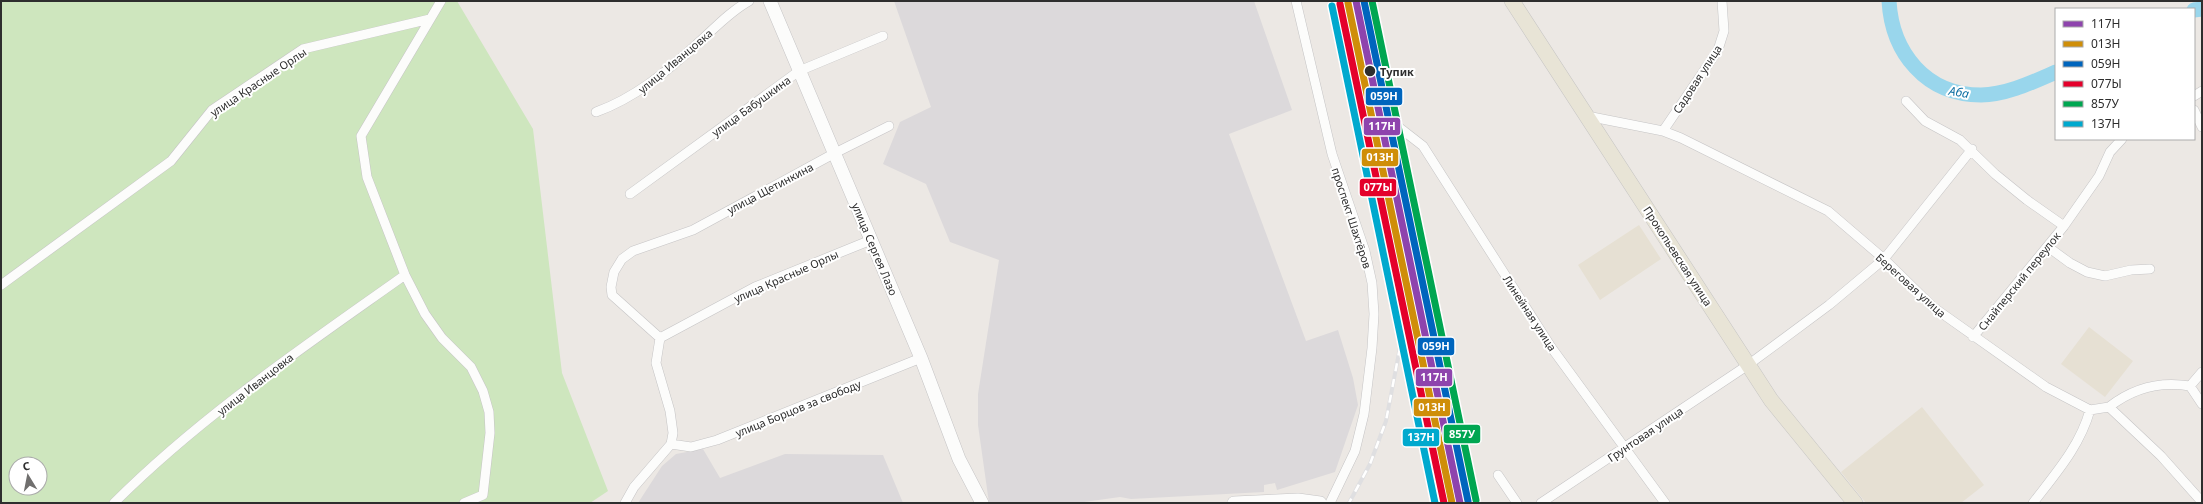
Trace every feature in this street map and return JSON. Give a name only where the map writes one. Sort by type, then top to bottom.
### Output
[{"type":"main road","name":"улица Сергея Лазо","points":[[770,1],[921,358],[959,459],[980,500]]},
{"type":"main road","name":"Прокопьевская улица","points":[[1512,1],[1771,400],[1850,501]]},
{"type":"main road","points":[[1234,503],[1298,500],[1320,503]]},
{"type":"street","points":[[441,1],[361,136],[367,177],[405,275],[425,314],[442,338],[471,367],[483,391],[489,412],[490,433],[483,495],[464,503]]},
{"type":"street","name":"улица Иванцовка","points":[[596,112],[620,103],[644,89],[696,46],[730,14],[749,1]]},
{"type":"street","name":"проспект Шахтёров","points":[[1296,1],[1332,154],[1365,252],[1372,282],[1374,314],[1372,348],[1364,414],[1355,451],[1330,503]]},
{"type":"street","name":"Садовая улица","points":[[1662,131],[1718,50],[1724,32],[1722,1]]},
{"type":"street","name":"улица Красные Орлы","points":[[1,285],[171,161],[212,110],[303,49],[430,19]]},
{"type":"street","name":"улица Бабушкина","points":[[630,194],[799,71],[883,36]]},
{"type":"street","name":"Снайперский переулок","points":[[1906,101],[1925,121],[1960,140],[1972,149],[1995,174],[2027,200],[2064,226],[1973,337]]},
{"type":"street","points":[[2195,112],[2202,128]]},
{"type":"street","name":"Береговая улица","points":[[1587,116],[1662,131],[1681,138],[1828,211],[1884,259],[1933,307],[2046,388],[2090,410]]},
{"type":"street","name":"Линейная улица","points":[[1396,125],[1423,146],[1551,347],[1665,503]]},
{"type":"street","name":"улица Щетинкина","points":[[660,338],[618,302],[612,295],[611,286],[614,272],[622,259],[633,251],[693,230],[834,153],[889,126]]},
{"type":"street","points":[[2064,226],[2099,176],[2110,152],[2121,140]]},
{"type":"street","points":[[1884,259],[1972,149]]},
{"type":"street","name":"улица Красные Орлы","points":[[660,338],[755,287],[871,240]]},
{"type":"street","points":[[2048,247],[2070,264],[2087,272],[2105,276],[2131,270],[2150,270]]},
{"type":"street","name":"Грунтовая улица","points":[[1541,503],[1748,365],[1830,305],[1884,259]]},
{"type":"street","name":"улица Иванцовка","points":[[114,503],[154,463],[298,350],[405,275]]},
{"type":"street","points":[[625,503],[638,482],[672,444],[673,433],[670,412],[656,363],[660,338]]},
{"type":"street","name":"улица Борцов за свободу","points":[[672,444],[691,447],[717,440],[921,358]]},
{"type":"street","points":[[2190,386],[2202,372]]},
{"type":"street","points":[[2032,503],[2068,457],[2081,437],[2090,410],[2109,406],[2125,396],[2152,386],[2175,384],[2190,386],[2202,404]]},
{"type":"street","points":[[2109,406],[2161,456],[2201,501]]},
{"type":"street","points":[[1498,475],[1517,503]]},
{"type":"shaded area","points":[[894,1],[1254,1],[1292,110],[1229,134],[1306,341],[1338,330],[1353,378],[1358,405],[1335,472],[1277,490],[1275,483],[1264,485],[1264,492],[1131,499],[1120,497],[1077,503],[989,503],[978,425],[978,394],[999,260],[950,242],[926,184],[883,164],[900,122],[931,107]]},
{"type":"shaded area","points":[[1639,225],[1661,259],[1600,300],[1578,265]]},
{"type":"shaded area","points":[[2089,327],[2133,361],[2105,397],[2061,364]]},
{"type":"shaded area","points":[[1922,407],[1984,485],[1961,503],[1866,503],[1841,472]]},
{"type":"shaded area","points":[[703,449],[720,478],[785,454],[883,455],[903,503],[638,503],[662,466],[676,454]]},
{"type":"green space","points":[[1,1],[457,1],[533,129],[562,373],[608,491],[590,503],[1,503]]},
{"type":"waterway","name":"Аба","points":[[1889,1],[1897,38],[1905,54],[1916,68],[1929,79],[1944,88],[1961,93],[1981,95],[2000,93],[2055,72]]},
{"type":"waterway","name":"Аба","points":[[2195,10],[2202,9]]},
{"type":"railway","points":[[1343,1],[1392,247],[1398,295],[1401,342],[1386,421],[1370,464],[1349,503]]},
{"type":"transit line","name":"117Н","points":[[1356,1],[1460,503]]},
{"type":"transit line","name":"059Н","points":[[1364,1],[1468,501]]},
{"type":"transit line","name":"857У","points":[[1372,1],[1476,500]]},
{"type":"transit line","name":"013Н","points":[[1348,3],[1452,503]]},
{"type":"transit line","name":"077Ы","points":[[1340,4],[1444,503]]},
{"type":"transit line","name":"137Н","points":[[1332,6],[1435,503]]},
{"type":"place","name":"Тупик","points":[[1370,71]]}]
